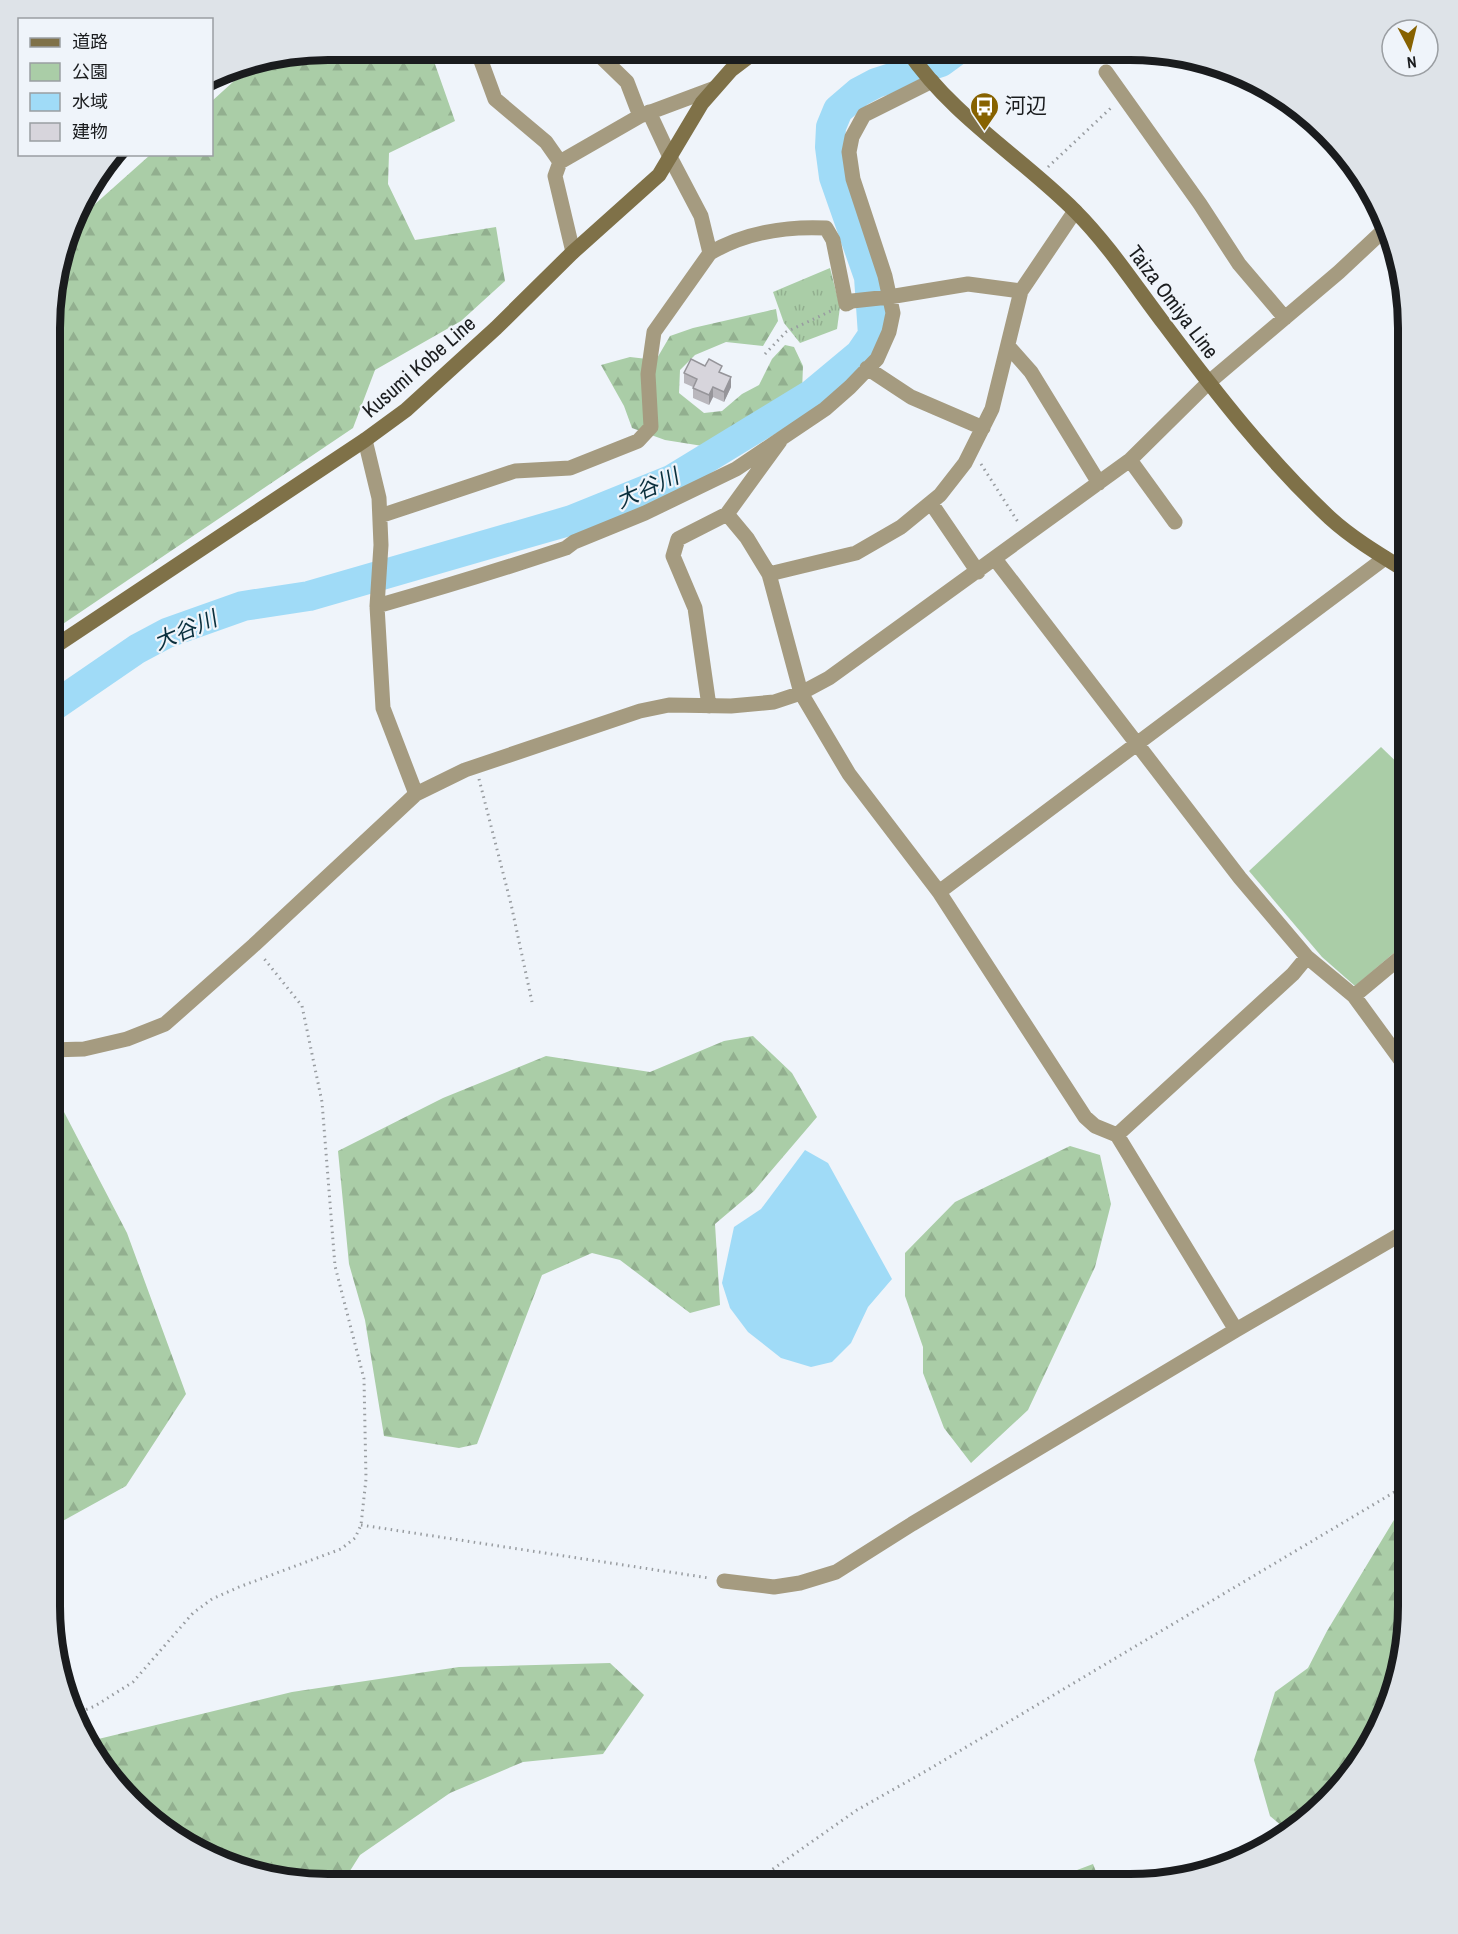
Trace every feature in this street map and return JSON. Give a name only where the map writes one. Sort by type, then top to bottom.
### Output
[{"type":"main road","name":"Kusumi Kobe Line","points":[[60,643],[365,440],[406,410],[658,175],[702,103],[743,60]]},
{"type":"main road","name":"Taiza Omiya Line","points":[[915,60],[930,79],[978,127],[1075,211],[1112,254],[1208,383],[1263,450],[1331,519],[1398,566]]},
{"type":"street","points":[[481,60],[495,99],[546,142],[560,162]]},
{"type":"street","points":[[604,60],[627,82],[670,157],[702,216],[710,253]]},
{"type":"street","points":[[1106,72],[1200,204],[1239,264],[1285,318]]},
{"type":"street","points":[[377,606],[493,573],[566,548],[574,542],[645,513],[736,469],[825,410],[850,387],[877,359],[889,332],[893,313],[884,298],[885,276],[853,180],[849,152],[852,136],[864,115],[930,79]]},
{"type":"street","points":[[573,252],[555,176],[560,162],[645,114],[715,88]]},
{"type":"street","points":[[769,574],[856,553],[901,527],[940,495],[972,450],[992,409],[1021,291],[1075,211]]},
{"type":"street","points":[[380,516],[515,471],[570,468],[638,441],[651,427],[648,374],[654,332],[710,253],[722,246],[758,233],[804,227],[826,228],[833,240],[849,303],[968,284],[1021,291]]},
{"type":"street","points":[[60,1050],[84,1049],[117,1041],[165,1024],[254,945],[416,794],[476,766],[640,711],[669,705],[709,706],[774,702],[801,693],[829,678],[1130,460],[1208,383],[1381,234]]},
{"type":"street","points":[[1008,346],[1031,372],[1099,483]]},
{"type":"street","points":[[867,368],[911,398],[983,428]]},
{"type":"street","points":[[365,440],[379,498],[381,545],[377,606],[383,708],[416,794]]},
{"type":"street","points":[[709,706],[703,651],[695,608],[674,556],[678,539],[727,514],[780,441]]},
{"type":"street","points":[[1130,460],[1175,522]]},
{"type":"street","points":[[931,503],[978,572]]},
{"type":"street","points":[[727,514],[747,538],[769,574],[801,693],[849,774],[939,892],[1084,1117],[1095,1126],[1117,1135],[1236,1330]]},
{"type":"street","points":[[939,892],[1385,558]]},
{"type":"street","points":[[996,559],[1240,878],[1307,957],[1354,996],[1398,1056]]},
{"type":"street","points":[[1117,1135],[1293,974],[1307,957]]},
{"type":"street","points":[[1354,996],[1398,959]]},
{"type":"street","points":[[724,1581],[774,1587],[800,1583],[836,1572],[1236,1330],[1398,1236]]},
{"type":"path","points":[[1036,178],[1123,96]]},
{"type":"path","points":[[765,354],[786,332],[849,303]]},
{"type":"path","points":[[972,450],[1027,536]]},
{"type":"path","points":[[476,766],[491,821],[532,1002]]},
{"type":"path","points":[[81,1712],[95,1706],[133,1682],[193,1613],[212,1599],[341,1549],[355,1538],[361,1525],[366,1479],[364,1379],[335,1266],[322,1102],[302,1006],[254,945]]},
{"type":"path","points":[[766,1874],[857,1810],[1398,1490]]},
{"type":"path","points":[[361,1525],[724,1581]]},
{"type":"green space","points":[[434,60],[455,121],[389,153],[388,184],[415,240],[496,227],[505,281],[461,321],[375,370],[353,428],[60,626],[60,328],[62,293],[74,242],[87,211],[149,156],[213,156],[213,100],[234,81],[293,62]]},
{"type":"green space","points":[[830,268],[840,307],[837,329],[800,343],[784,323],[773,292]]},
{"type":"green space","points":[[776,309],[778,321],[763,346],[726,342],[695,355],[680,370],[679,393],[704,413],[722,411],[742,394],[759,385],[772,359],[785,345],[794,347],[803,366],[802,391],[709,447],[665,440],[632,428],[624,406],[601,365],[630,357],[656,360],[670,336],[693,328]]},
{"type":"green space","points":[[1381,747],[1398,763],[1398,949],[1355,986],[1322,957],[1249,871]]},
{"type":"green space","points":[[753,1036],[792,1073],[817,1117],[754,1191],[715,1224],[720,1305],[690,1313],[620,1260],[592,1253],[542,1275],[477,1444],[459,1448],[384,1436],[365,1320],[349,1264],[338,1151],[443,1098],[546,1056],[650,1072],[724,1041]]},
{"type":"green space","points":[[60,1111],[64,1112],[127,1233],[186,1394],[126,1486],[60,1522]]},
{"type":"green space","points":[[1070,1146],[1100,1155],[1111,1204],[1095,1267],[1028,1410],[971,1463],[944,1428],[923,1373],[923,1347],[905,1296],[905,1253],[955,1202]]},
{"type":"green space","points":[[1398,1513],[1396,1641],[1389,1676],[1378,1709],[1353,1755],[1332,1783],[1307,1808],[1282,1827],[1270,1816],[1254,1760],[1275,1692],[1308,1668],[1327,1631]]},
{"type":"green space","points":[[610,1663],[644,1695],[603,1754],[523,1762],[450,1793],[360,1855],[348,1874],[275,1869],[242,1860],[209,1846],[179,1829],[138,1796],[115,1769],[96,1740],[292,1692],[459,1667]]},
{"type":"green space","points":[[1093,1864],[1097,1874],[1066,1874]]},
{"type":"water","points":[[805,1150],[828,1163],[892,1279],[868,1307],[851,1343],[832,1362],[811,1367],[781,1358],[748,1332],[730,1308],[722,1283],[734,1227],[761,1209]]},
{"type":"building","points":[[691,359],[705,366],[709,359],[722,366],[719,372],[731,377],[724,392],[713,387],[709,395],[693,388],[697,379],[684,373]]},
{"type":"waterway","name":"大谷川","points":[[60,702],[137,649],[167,633],[243,606],[309,596],[572,520],[671,480],[812,394],[860,354],[873,335],[869,277],[834,177],[830,147],[831,127],[838,110],[859,92],[876,83],[944,60]]},
{"type":"place","name":"河辺","points":[[984,132]]}]
